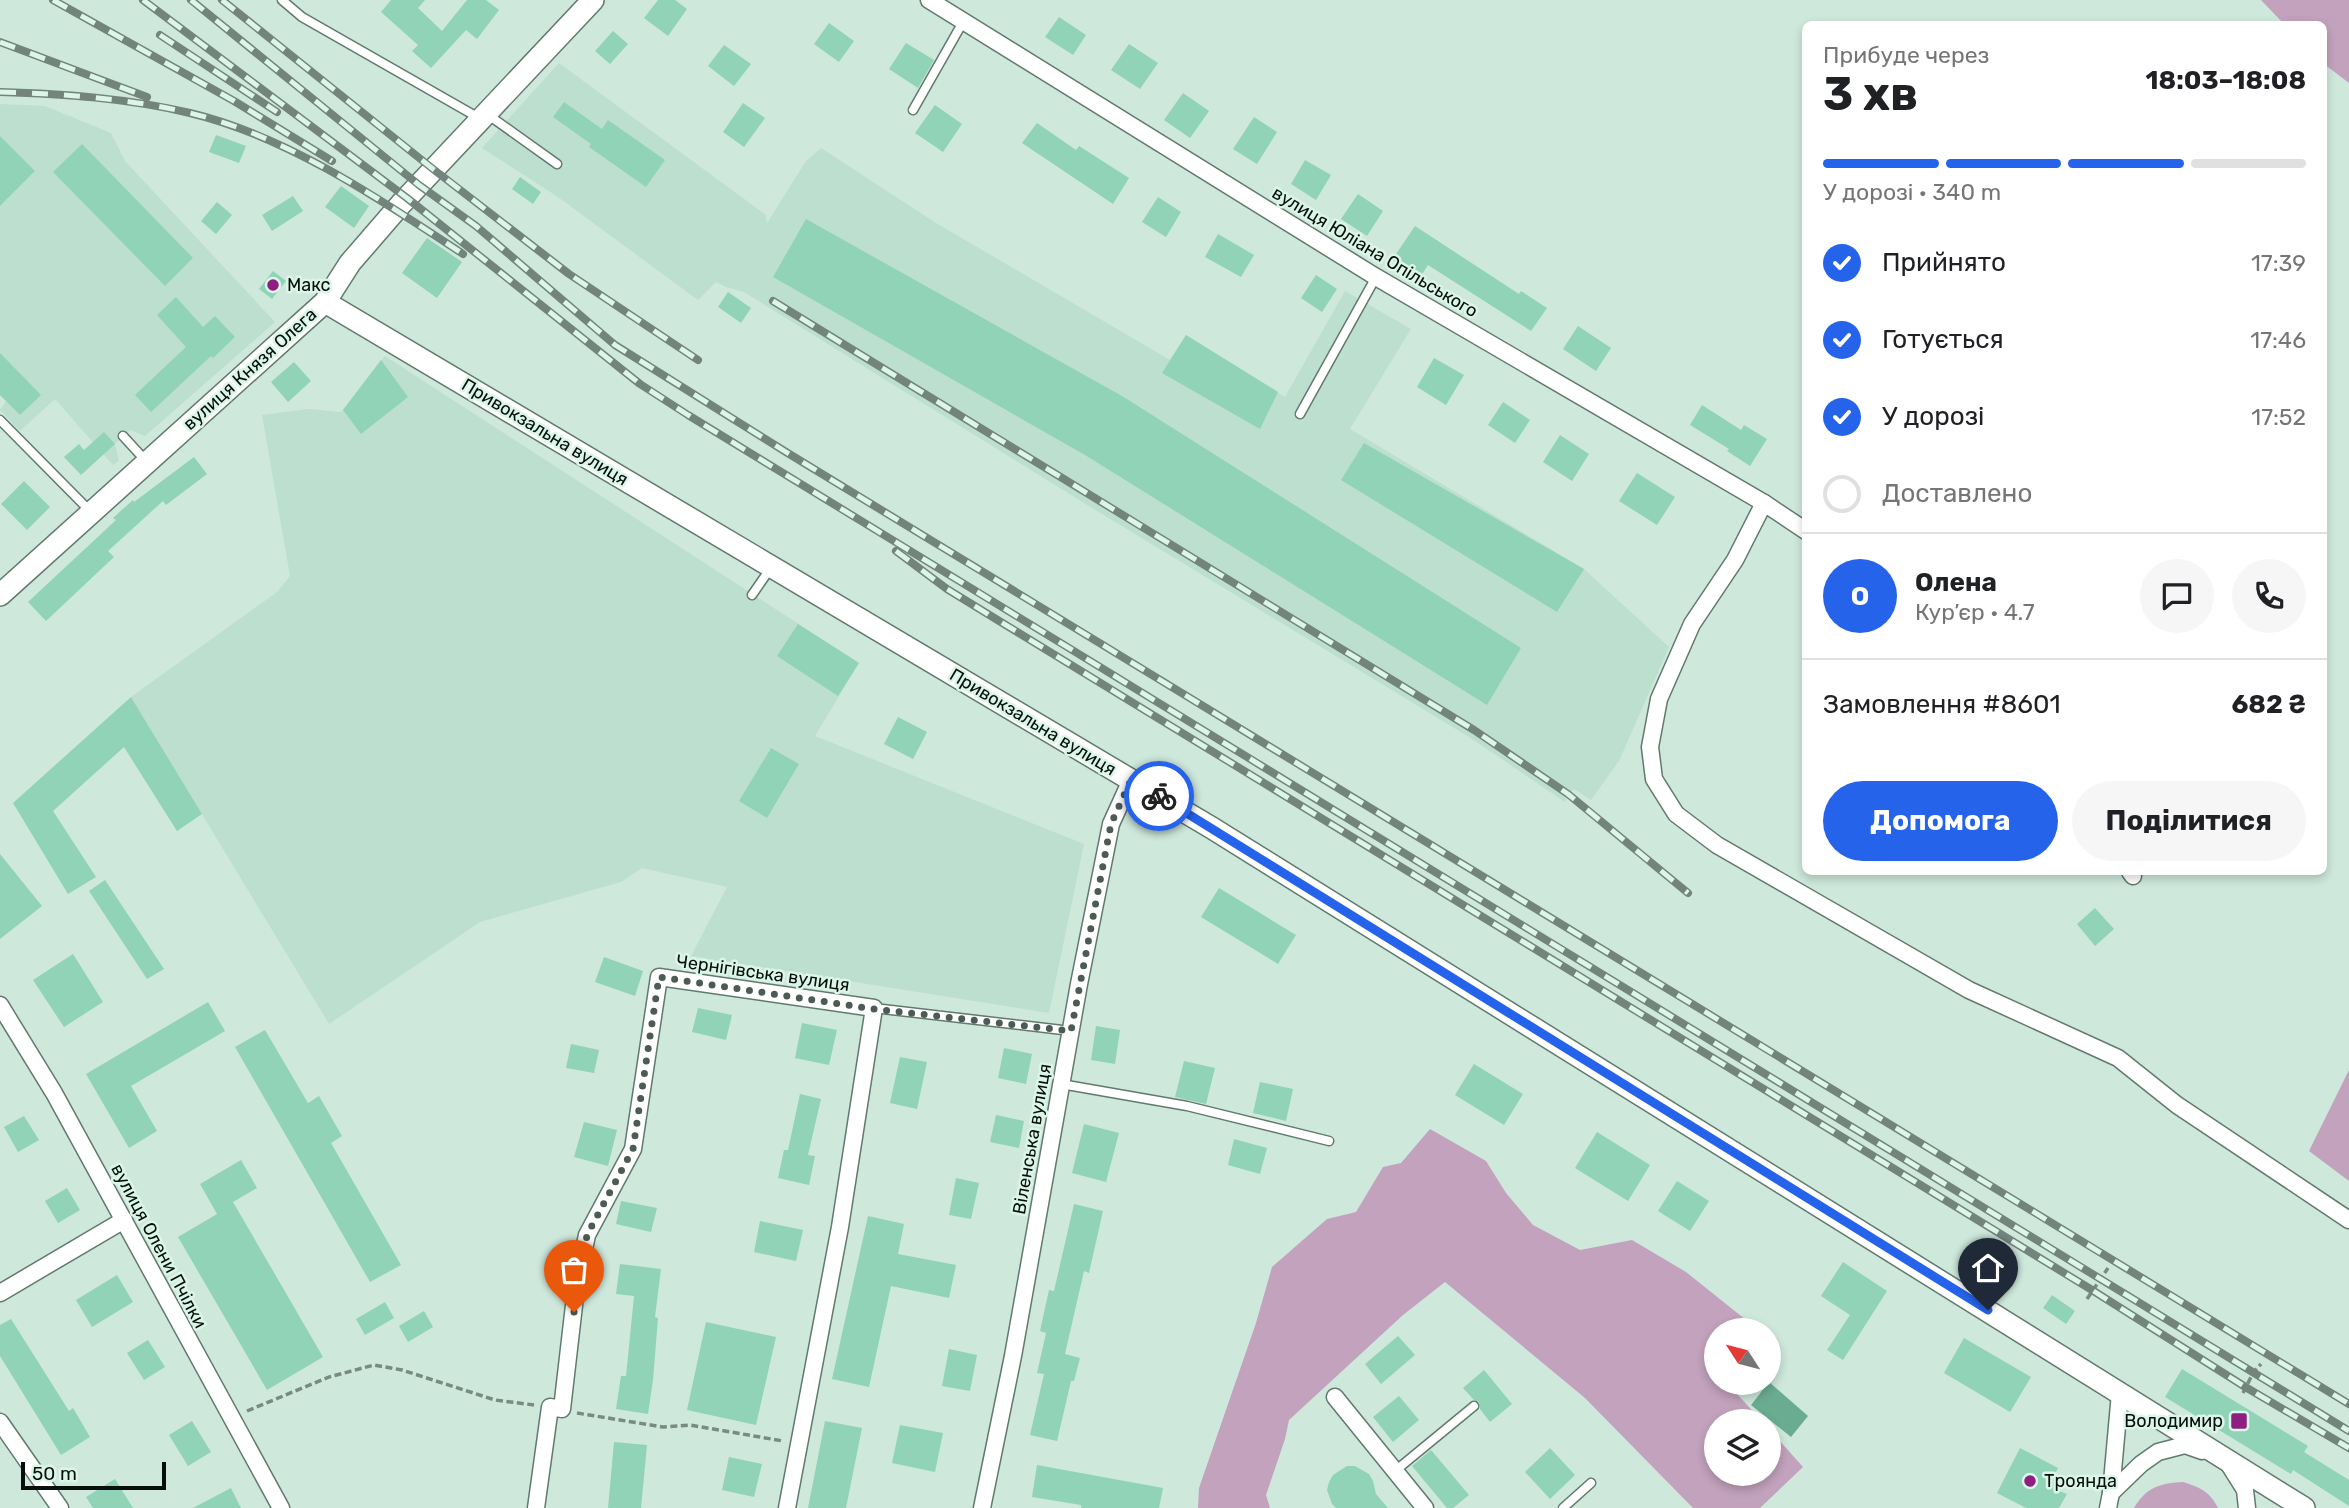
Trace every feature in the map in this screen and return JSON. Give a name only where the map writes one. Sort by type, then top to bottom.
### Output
[{"type":"street","name":"вулиця Князя Олега","points":[[0,595],[325,302],[350,263],[368,242],[593,0]]},
{"type":"street","name":"вулиця Юліана Опільського","points":[[929,0],[1376,277],[1764,503],[1802,528]]},
{"type":"street","name":"Привокзальна вулиця","points":[[325,302],[1212,828],[2304,1508]]},
{"type":"street","points":[[1764,503],[1735,561],[1692,624],[1659,699],[1650,747],[1654,779],[1676,814],[1717,845],[1969,990],[2118,1058],[2177,1105],[2349,1220]]},
{"type":"street","name":"Віленська вулиця","points":[[982,1508],[1013,1356],[1111,824],[1131,780]]},
{"type":"street","name":"Чернігівська вулиця","points":[[537,1508],[587,1235],[633,1149],[659,977],[874,1009]]},
{"type":"street","name":"вулиця Олени Пчілки","points":[[0,1005],[54,1093],[281,1508]]},
{"type":"street","points":[[787,1508],[840,1227],[874,1009]]},
{"type":"street","points":[[0,1293],[124,1220]]},
{"type":"street","points":[[2110,1501],[2120,1393]]},
{"type":"street","points":[[1335,1396],[1425,1508]]},
{"type":"street","points":[[0,1422],[60,1508]]},
{"type":"street","points":[[2110,1501],[2141,1464],[2158,1452],[2185,1445],[2226,1459],[2245,1490],[2247,1508]]},
{"type":"lane","points":[[282,0],[302,17],[484,116],[557,164]]},
{"type":"lane","points":[[913,110],[964,22]]},
{"type":"lane","points":[[1300,414],[1376,277]]},
{"type":"lane","points":[[0,420],[90,512]]},
{"type":"lane","points":[[123,436],[146,461]]},
{"type":"lane","points":[[752,595],[771,566]]},
{"type":"lane","points":[[874,1009],[1071,1031]]},
{"type":"lane","points":[[1061,1084],[1187,1106],[1329,1140]]},
{"type":"lane","points":[[1395,1471],[1474,1406]]},
{"type":"lane","points":[[1563,1508],[1591,1483]]},
{"type":"path","points":[[2087,1299],[2108,1268]]},
{"type":"path","points":[[2243,1393],[2253,1373],[2262,1364]]},
{"type":"path","points":[[231,1417],[329,1377],[374,1365],[402,1370],[495,1400],[556,1408],[651,1426],[690,1425],[799,1444]]},
{"type":"shaded area","points":[[2261,0],[2349,0],[2349,83],[2327,66],[2327,21],[2281,21]]},
{"type":"shaded area","points":[[559,63],[766,215],[767,223],[806,161],[821,148],[936,223],[1170,360],[1186,335],[1285,397],[1345,291],[1411,329],[1350,429],[1584,569],[1669,647],[1619,761],[1591,800],[1574,789],[1565,802],[1469,737],[744,292],[716,282],[698,300],[558,197],[482,148]]},
{"type":"shaded area","points":[[0,104],[45,106],[111,133],[125,161],[275,322],[145,436],[130,430],[115,444],[119,461],[113,465],[55,399],[20,431],[0,410],[6,401],[0,395]]},
{"type":"shaded area","points":[[385,356],[859,663],[815,736],[1084,844],[1049,1013],[691,956],[727,887],[642,868],[621,882],[480,922],[329,1024],[131,697],[277,592],[290,576],[262,415],[309,409],[341,412]]},
{"type":"shaded area","points":[[2349,1070],[2349,1181],[2309,1151]]},
{"type":"shaded area","points":[[1430,1129],[1486,1161],[1506,1193],[1533,1225],[1580,1250],[1632,1240],[1686,1272],[1744,1318],[1704,1318],[1704,1395],[1738,1395],[1751,1409],[1704,1409],[1704,1486],[1781,1486],[1781,1442],[1803,1467],[1760,1508],[1693,1508],[1585,1398],[1445,1282],[1403,1315],[1289,1420],[1266,1495],[1270,1508],[1198,1508],[1199,1488],[1256,1323],[1272,1267],[1327,1219],[1356,1212],[1383,1167],[1401,1163]]},
{"type":"shaded area","points":[[1782,1393],[1808,1416],[1791,1437],[1781,1429],[1781,1409],[1756,1409],[1751,1405],[1759,1395]]},
{"type":"shaded area","points":[[2183,1482],[2204,1491],[2218,1508],[2134,1508],[2149,1491]]},
{"type":"building","points":[[391,0],[425,0],[418,8],[442,31],[467,0],[486,0],[499,10],[477,39],[466,30],[431,68],[412,51],[418,45],[381,12]]},
{"type":"building","points":[[658,0],[675,0],[687,9],[668,36],[644,18]]},
{"type":"building","points":[[1059,17],[1086,35],[1073,55],[1045,37]]},
{"type":"building","points":[[829,23],[854,41],[839,62],[814,44]]},
{"type":"building","points":[[613,31],[628,44],[610,64],[595,51]]},
{"type":"building","points":[[906,43],[934,60],[918,88],[889,69]]},
{"type":"building","points":[[1129,44],[1158,63],[1140,89],[1111,70]]},
{"type":"building","points":[[724,45],[751,64],[734,86],[708,66]]},
{"type":"building","points":[[1183,93],[1209,111],[1190,138],[1164,120]]},
{"type":"building","points":[[564,102],[602,129],[608,120],[665,160],[646,187],[589,147],[591,144],[553,117]]},
{"type":"building","points":[[743,103],[765,118],[744,147],[723,132]]},
{"type":"building","points":[[935,105],[962,124],[943,152],[915,133]]},
{"type":"building","points":[[1254,117],[1277,132],[1257,164],[1233,149]]},
{"type":"building","points":[[1037,123],[1076,150],[1079,146],[1129,178],[1113,204],[1022,143]]},
{"type":"building","points":[[216,135],[246,146],[239,163],[209,152]]},
{"type":"building","points":[[0,136],[35,171],[0,206]]},
{"type":"building","points":[[82,144],[193,258],[165,286],[53,172]]},
{"type":"building","points":[[1305,160],[1331,175],[1316,200],[1291,184]]},
{"type":"building","points":[[520,177],[541,192],[533,204],[512,189]]},
{"type":"building","points":[[341,186],[369,206],[354,228],[325,207]]},
{"type":"building","points":[[1358,194],[1383,211],[1367,236],[1341,219]]},
{"type":"building","points":[[293,196],[303,211],[272,231],[262,215]]},
{"type":"building","points":[[1158,197],[1181,212],[1166,237],[1142,222]]},
{"type":"building","points":[[217,202],[232,215],[216,234],[201,221]]},
{"type":"building","points":[[806,219],[1122,396],[1521,648],[1487,705],[1085,455],[773,277]]},
{"type":"building","points":[[1415,226],[1519,294],[1521,291],[1547,308],[1531,331],[1428,265],[1419,279],[1392,260]]},
{"type":"building","points":[[1218,234],[1254,255],[1241,277],[1205,257]]},
{"type":"building","points":[[427,238],[462,262],[437,298],[402,273]]},
{"type":"building","name":"Макс","points":[[273,271],[286,281],[272,299],[259,289]]},
{"type":"building","points":[[1316,275],[1337,289],[1322,312],[1301,298]]},
{"type":"building","points":[[728,292],[751,308],[741,323],[718,307]]},
{"type":"building","points":[[176,297],[203,327],[215,316],[235,337],[151,412],[135,395],[186,347],[157,315]]},
{"type":"building","points":[[1578,326],[1611,348],[1596,371],[1563,349]]},
{"type":"building","points":[[1186,335],[1278,392],[1260,429],[1162,373]]},
{"type":"building","points":[[0,353],[41,395],[20,415],[0,395]]},
{"type":"building","points":[[1434,358],[1464,375],[1446,405],[1417,387]]},
{"type":"building","points":[[381,360],[408,397],[361,434],[343,410]]},
{"type":"building","points":[[294,362],[311,381],[288,402],[271,382]]},
{"type":"building","points":[[1503,402],[1530,420],[1515,443],[1488,425]]},
{"type":"building","points":[[1702,405],[1741,430],[1744,425],[1767,439],[1750,466],[1727,451],[1729,449],[1690,425]]},
{"type":"building","points":[[104,432],[115,444],[81,475],[64,457],[79,444],[84,450]]},
{"type":"building","points":[[1560,435],[1589,454],[1572,481],[1543,462]]},
{"type":"building","points":[[1364,443],[1584,569],[1557,612],[1341,480]]},
{"type":"building","points":[[194,457],[207,474],[166,505],[163,501],[108,551],[114,557],[46,621],[28,602],[116,520],[113,518],[133,500],[134,502]]},
{"type":"building","points":[[1637,473],[1675,497],[1657,525],[1619,501]]},
{"type":"building","points":[[24,481],[50,507],[27,530],[1,504]]},
{"type":"building","points":[[798,624],[859,663],[838,696],[777,656]]},
{"type":"building","points":[[131,697],[202,814],[177,831],[124,747],[53,811],[96,877],[68,894],[13,803]]},
{"type":"building","points":[[898,717],[927,732],[913,759],[884,744]]},
{"type":"building","points":[[771,748],[799,764],[767,818],[739,801]]},
{"type":"building","points":[[0,854],[42,906],[0,939]]},
{"type":"building","points":[[105,880],[164,969],[147,979],[89,891]]},
{"type":"building","points":[[1219,888],[1296,935],[1278,964],[1201,917]]},
{"type":"building","points":[[2095,908],[2114,929],[2095,946],[2077,924]]},
{"type":"building","points":[[73,954],[103,1002],[64,1027],[33,980]]},
{"type":"building","points":[[604,957],[643,971],[635,996],[595,982]]},
{"type":"building","points":[[208,1002],[225,1031],[131,1086],[157,1131],[129,1148],[86,1074]]},
{"type":"building","points":[[698,1008],[732,1015],[726,1040],[692,1032]]},
{"type":"building","points":[[802,1023],[837,1030],[829,1065],[795,1058]]},
{"type":"building","points":[[1096,1026],[1120,1030],[1115,1064],[1091,1060]]},
{"type":"building","points":[[265,1030],[308,1103],[319,1096],[342,1136],[331,1143],[401,1265],[370,1282],[235,1047]]},
{"type":"building","points":[[571,1044],[599,1050],[594,1073],[566,1068]]},
{"type":"building","points":[[1004,1048],[1032,1054],[1026,1084],[998,1078]]},
{"type":"building","points":[[900,1057],[927,1062],[917,1109],[890,1103]]},
{"type":"building","points":[[1184,1061],[1215,1068],[1206,1104],[1175,1097]]},
{"type":"building","points":[[1474,1064],[1523,1094],[1504,1125],[1455,1095]]},
{"type":"building","points":[[1260,1082],[1293,1089],[1286,1121],[1253,1113]]},
{"type":"building","points":[[800,1094],[821,1099],[808,1155],[815,1156],[809,1185],[778,1178],[784,1150],[788,1150]]},
{"type":"building","points":[[996,1115],[1024,1121],[1019,1148],[990,1142]]},
{"type":"building","points":[[24,1116],[39,1140],[18,1152],[4,1127]]},
{"type":"building","points":[[584,1122],[617,1130],[608,1166],[574,1157]]},
{"type":"building","points":[[1084,1124],[1119,1133],[1106,1182],[1072,1173]]},
{"type":"building","points":[[1597,1132],[1650,1165],[1628,1201],[1575,1168]]},
{"type":"building","points":[[1234,1139],[1267,1148],[1260,1174],[1228,1165]]},
{"type":"building","points":[[241,1160],[257,1188],[233,1202],[323,1357],[267,1390],[178,1237],[217,1214],[200,1184]]},
{"type":"building","points":[[956,1178],[979,1183],[971,1219],[949,1215]]},
{"type":"building","points":[[1677,1181],[1709,1201],[1690,1231],[1658,1211]]},
{"type":"building","points":[[67,1188],[80,1210],[58,1223],[45,1201]]},
{"type":"building","points":[[621,1201],[657,1208],[651,1232],[616,1224]]},
{"type":"building","points":[[1074,1204],[1103,1211],[1089,1273],[1084,1271],[1065,1354],[1080,1358],[1074,1381],[1071,1381],[1057,1441],[1030,1435],[1044,1374],[1037,1373],[1046,1333],[1040,1331],[1049,1290],[1054,1291]]},
{"type":"building","points":[[868,1216],[904,1224],[898,1254],[956,1265],[949,1298],[891,1286],[869,1387],[832,1379]]},
{"type":"building","points":[[760,1221],[803,1230],[796,1261],[754,1252]]},
{"type":"building","points":[[1843,1262],[1887,1291],[1843,1360],[1827,1350],[1850,1315],[1821,1296]]},
{"type":"building","points":[[620,1264],[661,1269],[648,1414],[616,1409],[621,1376],[626,1376],[634,1296],[616,1294]]},
{"type":"building","points":[[117,1275],[133,1302],[92,1327],[76,1300]]},
{"type":"building","points":[[2052,1295],[2075,1311],[2066,1324],[2043,1308]]},
{"type":"building","points":[[385,1302],[394,1318],[365,1335],[356,1319]]},
{"type":"building","points":[[424,1311],[433,1327],[408,1342],[399,1326]]},
{"type":"building","points":[[11,1319],[69,1411],[73,1408],[90,1437],[61,1455],[0,1356],[0,1325]]},
{"type":"building","points":[[706,1322],[776,1337],[756,1425],[687,1410]]},
{"type":"building","points":[[1398,1336],[1415,1355],[1381,1384],[1365,1364]]},
{"type":"building","points":[[1964,1338],[2031,1377],[2010,1412],[1944,1373]]},
{"type":"building","points":[[148,1340],[165,1367],[144,1380],[127,1353]]},
{"type":"building","points":[[949,1349],[977,1355],[970,1391],[942,1386]]},
{"type":"building","points":[[2182,1369],[2308,1446],[2304,1452],[2349,1480],[2349,1506],[2293,1470],[2291,1474],[2165,1397]]},
{"type":"building","points":[[1484,1370],[1512,1404],[1490,1422],[1480,1409],[1479,1402],[1463,1388]]},
{"type":"building","points":[[1399,1396],[1419,1420],[1393,1442],[1373,1417]]},
{"type":"building","points":[[192,1421],[211,1452],[188,1466],[169,1435]]},
{"type":"building","points":[[825,1421],[862,1428],[846,1508],[808,1508]]},
{"type":"building","points":[[900,1425],[943,1433],[935,1472],[892,1463]]},
{"type":"building","points":[[614,1442],[647,1445],[641,1508],[608,1508]]},
{"type":"building","points":[[1550,1448],[1575,1475],[1550,1499],[1525,1472]]},
{"type":"building","name":"Троянда","points":[[2020,1448],[2058,1468],[2053,1478],[2063,1483],[2059,1491],[2067,1494],[2059,1508],[2026,1508],[1997,1493]]},
{"type":"building","points":[[1431,1450],[1469,1495],[1453,1508],[1447,1508],[1412,1466]]},
{"type":"building","points":[[729,1457],[762,1464],[754,1497],[722,1490]]},
{"type":"building","points":[[1037,1465],[1163,1488],[1159,1508],[1081,1508],[1081,1505],[1032,1497]]},
{"type":"building","points":[[1347,1466],[1355,1466],[1369,1474],[1376,1494],[1388,1508],[1336,1508],[1332,1504],[1327,1490],[1329,1482],[1333,1475]]},
{"type":"building","points":[[115,1479],[133,1508],[93,1508],[86,1497]]},
{"type":"building","points":[[231,1488],[241,1508],[193,1508]]},
{"type":"railway","points":[[53,0],[234,101],[332,161]]},
{"type":"railway","points":[[143,0],[407,198],[640,384],[2349,1431]]},
{"type":"railway","points":[[191,0],[419,185],[476,226],[615,345],[786,452],[2349,1404]]},
{"type":"railway","points":[[222,0],[569,274],[698,360]]},
{"type":"railway","points":[[160,35],[277,112]]},
{"type":"railway","points":[[0,42],[147,97]]},
{"type":"railway","points":[[0,92],[119,100],[190,113],[226,123],[297,153],[332,172],[463,254]]},
{"type":"railway","points":[[773,301],[1474,730],[1568,794],[1688,893]]},
{"type":"railway","points":[[896,551],[947,589],[2092,1290],[2247,1388],[2349,1448]]},
{"type":"way so far","points":[[574,1312],[587,1235],[633,1149],[659,977],[874,1009],[1071,1031],[1111,824],[1131,780],[1159,796]]},
{"type":"place","name":"Макс","points":[[273,285]]},
{"type":"place","name":"Володимир","points":[[2239,1421]]},
{"type":"place","name":"Троянда","points":[[2030,1481]]},
{"type":"route","points":[[1159,796],[1988,1310]]}]
